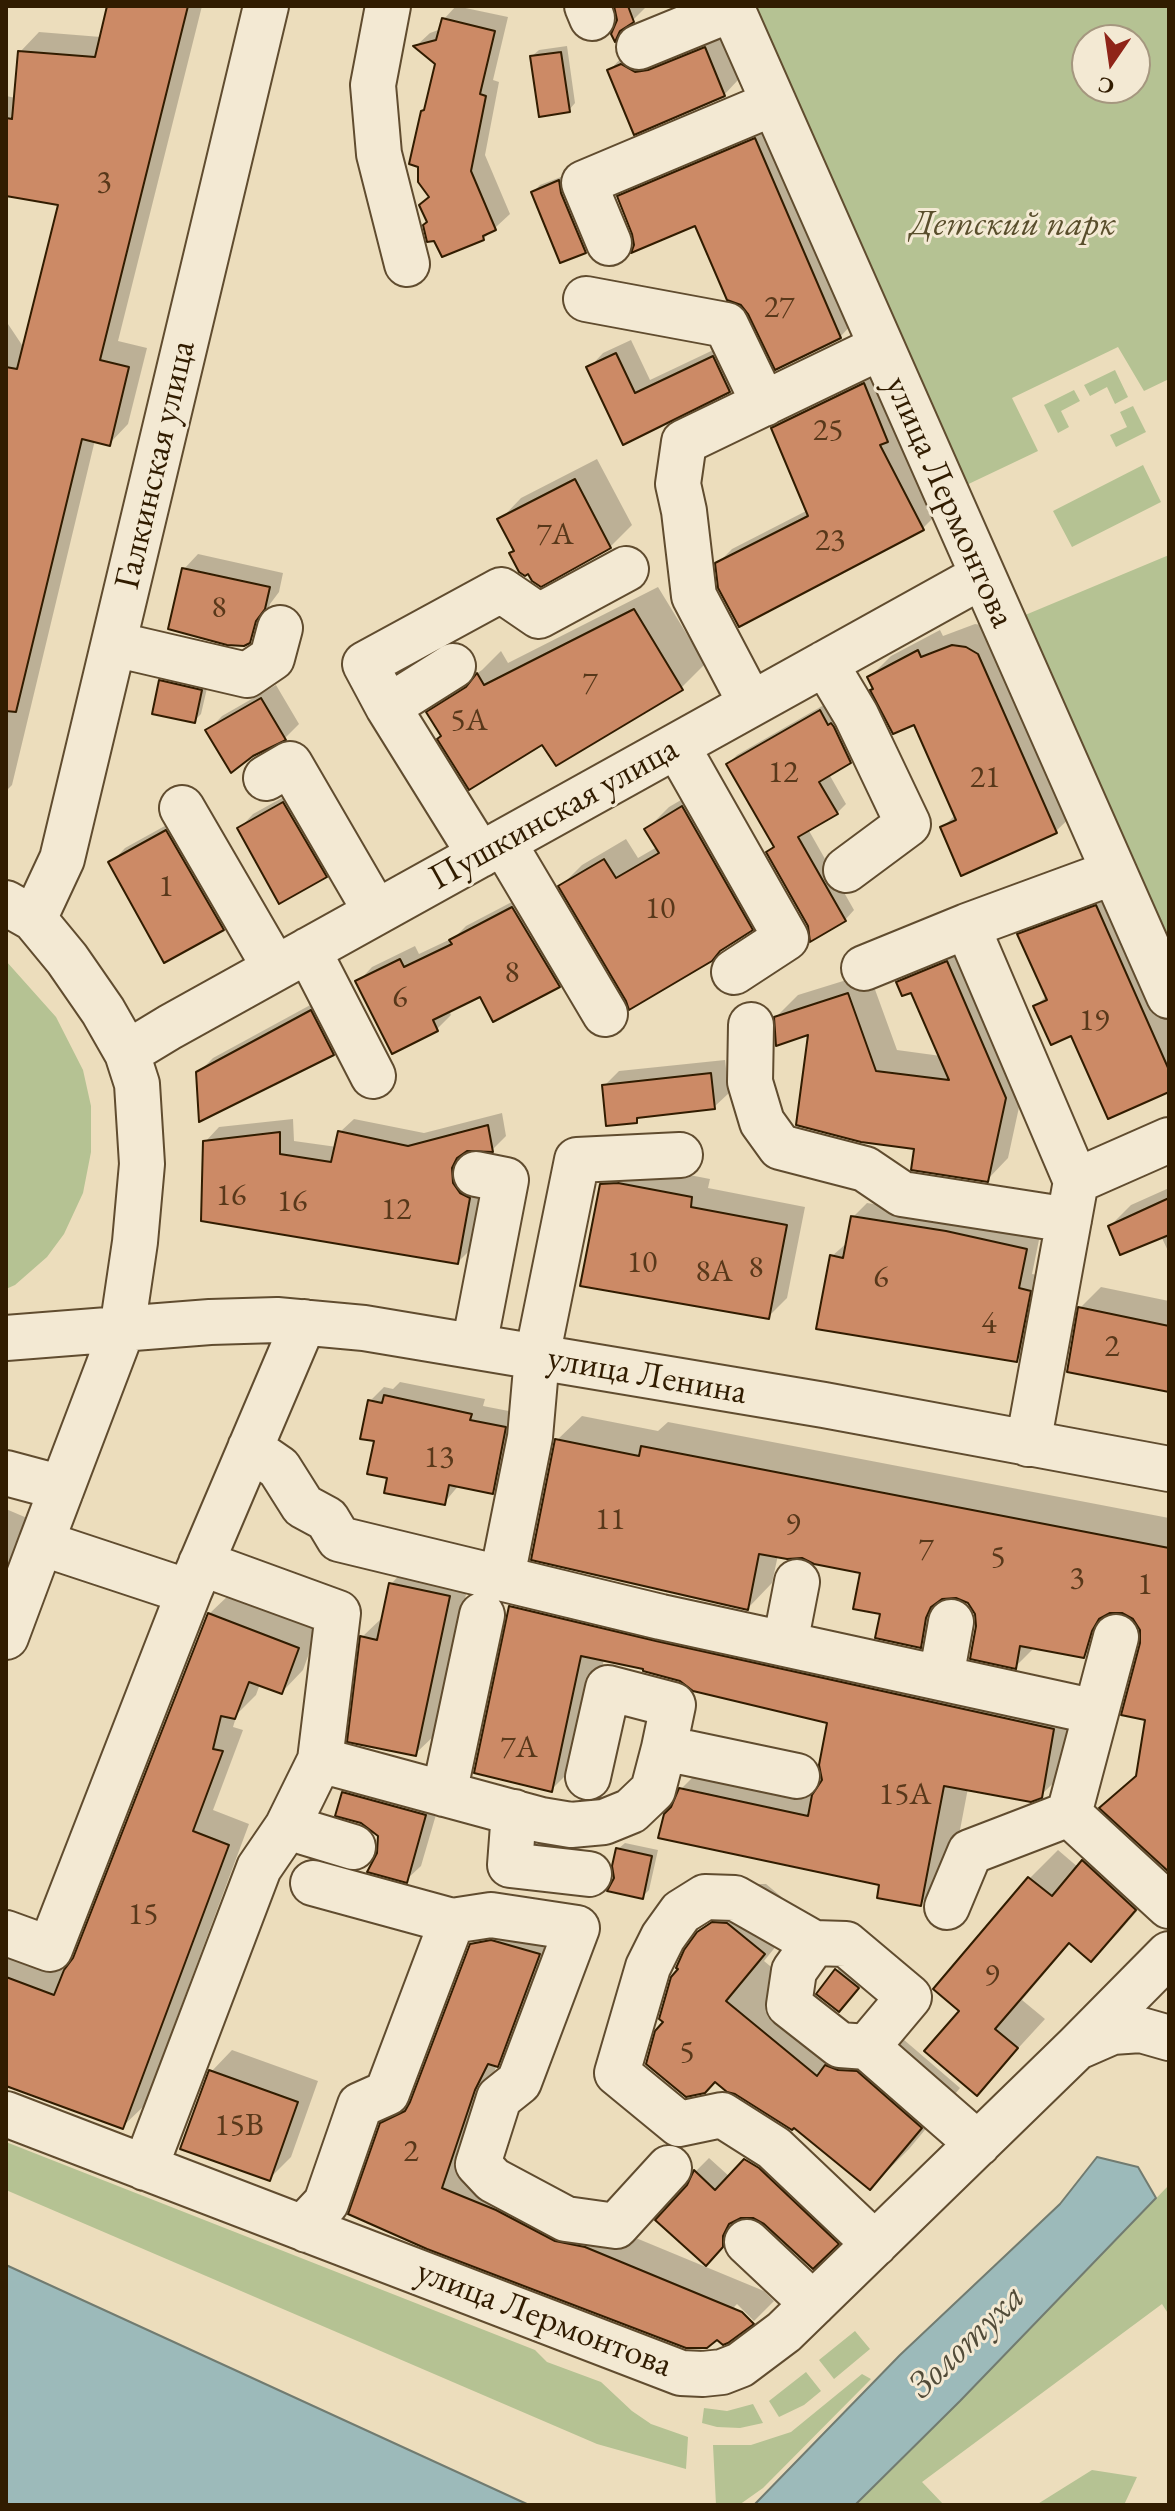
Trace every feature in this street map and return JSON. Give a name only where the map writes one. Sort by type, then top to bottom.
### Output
[{"type":"street","name":"Галкинская улица","points":[[20,911],[62,859],[266,6]]},
{"type":"street","points":[[388,6],[373,85],[379,154],[407,264]]},
{"type":"street","points":[[639,47],[732,7]]},
{"type":"street","name":"улица Лермонтова","points":[[732,7],[1169,996]]},
{"type":"street","points":[[609,243],[584,183],[774,103]]},
{"type":"street","points":[[586,299],[726,325],[764,404]]},
{"type":"street","points":[[751,704],[694,596],[678,484],[684,442],[881,347]]},
{"type":"street","points":[[605,1014],[492,848],[388,707],[365,664],[501,590],[539,616],[626,569]]},
{"type":"street","name":"Пушкинская улица","points":[[127,1053],[982,576]]},
{"type":"street","points":[[114,644],[247,675],[272,658],[280,628]]},
{"type":"street","points":[[825,663],[856,715],[908,824],[846,870]]},
{"type":"street","points":[[388,707],[453,666]]},
{"type":"street","points":[[677,746],[786,938],[734,972]]},
{"type":"street","points":[[266,778],[290,764],[376,912]]},
{"type":"street","points":[[182,808],[373,1076]]},
{"type":"street","points":[[864,968],[1114,872]]},
{"type":"street","points":[[6,1637],[122,1330],[142,1164],[137,1084],[127,1053],[94,998],[20,911]]},
{"type":"street","points":[[967,926],[1072,1200],[1028,1444]]},
{"type":"street","points":[[751,1025],[750,1082],[762,1122],[780,1147],[865,1169],[902,1194],[1072,1200],[1169,1140]]},
{"type":"street","points":[[444,1794],[530,1437],[537,1357],[577,1160],[680,1155]]},
{"type":"street","points":[[474,1346],[506,1180],[476,1174]]},
{"type":"street","name":"улица Ленина","points":[[6,1338],[210,1322],[277,1320],[364,1328],[824,1405],[1169,1469]]},
{"type":"street","points":[[6,1933],[50,1949],[195,1577],[304,1322]]},
{"type":"street","points":[[250,1448],[279,1468],[303,1506],[327,1519],[339,1539],[492,1596],[661,1617],[1096,1712]]},
{"type":"street","points":[[6,1473],[62,1488]]},
{"type":"street","points":[[41,1543],[338,1613],[320,1760],[287,1827],[259,1868],[145,2168]]},
{"type":"street","points":[[785,1644],[797,1582]]},
{"type":"street","points":[[941,1678],[951,1622]]},
{"type":"street","points":[[1069,1814],[1116,1637]]},
{"type":"street","points":[[320,1760],[571,1825],[604,1822],[631,1811],[653,1790],[673,1705],[608,1688],[588,1777]]},
{"type":"street","points":[[664,1748],[797,1776]]},
{"type":"street","points":[[514,1812],[510,1865],[589,1874]]},
{"type":"street","points":[[1069,1814],[1169,1906]]},
{"type":"street","points":[[947,1907],[970,1852],[1069,1814]]},
{"type":"street","points":[[287,1827],[353,1847]]},
{"type":"street","points":[[313,1883],[452,1921],[491,1915],[577,1928],[519,2082],[499,2098],[478,2164],[493,2180],[566,2219],[616,2226],[669,2168]]},
{"type":"street","points":[[867,2047],[909,1997],[846,1944],[814,1943],[735,1898],[705,1897],[681,1912],[663,1937],[648,1967],[617,2073],[679,2124],[722,2115],[774,2148],[875,2244]]},
{"type":"street","points":[[307,2230],[311,2219],[326,2203],[360,2105],[387,2093],[452,1921]]},
{"type":"street","points":[[814,1943],[794,1971],[789,2005],[840,2045],[867,2047],[978,2144]]},
{"type":"street","name":"улица Лермонтова","points":[[6,2114],[681,2373],[713,2373],[740,2365],[784,2332],[1161,1969]]},
{"type":"street","name":"улица Лермонтова","points":[[1077,2047],[1112,2032],[1141,2030],[1169,2038]]},
{"type":"street","points":[[747,2242],[813,2304]]},
{"type":"green space","name":"Детский парк","points":[[751,6],[1169,6],[1169,379],[1144,391],[1118,347],[1012,398],[1038,451],[958,489]]},
{"type":"green space","points":[[1115,370],[1128,397],[1115,404],[1107,387],[1090,396],[1084,385]]},
{"type":"green space","points":[[1074,390],[1080,401],[1061,411],[1069,427],[1058,433],[1044,405]]},
{"type":"green space","points":[[1133,406],[1146,432],[1116,447],[1110,435],[1127,427],[1120,412]]},
{"type":"green space","points":[[1143,465],[1161,502],[1072,547],[1053,511]]},
{"type":"green space","points":[[1169,555],[1169,954],[1018,618]]},
{"type":"green space","points":[[6,961],[56,1017],[83,1070],[91,1106],[91,1152],[83,1193],[64,1234],[47,1257],[6,1289]]},
{"type":"green space","points":[[6,2142],[535,2350],[547,2362],[601,2382],[651,2424],[688,2437],[686,2469],[597,2444],[6,2190]]},
{"type":"green space","points":[[1169,2185],[1169,2315],[1162,2304],[922,2482],[944,2505],[855,2505],[960,2401]]},
{"type":"green space","points":[[855,2331],[870,2349],[834,2379],[819,2360]]},
{"type":"green space","points":[[806,2372],[821,2391],[804,2405],[779,2417],[769,2401]]},
{"type":"green space","points":[[862,2374],[871,2379],[763,2488],[739,2505],[716,2505],[713,2445],[751,2445],[791,2432]]},
{"type":"green space","points":[[753,2404],[763,2423],[740,2428],[702,2423],[704,2408],[727,2411]]},
{"type":"green space","points":[[1092,2470],[1137,2477],[1124,2505],[1036,2505]]},
{"type":"water","name":"Золотуха","points":[[1097,2157],[1138,2167],[1156,2198],[960,2401],[855,2505],[754,2505],[900,2355],[1060,2204]]},
{"type":"water","points":[[6,2265],[529,2505],[6,2505]]},
{"type":"building","points":[[107,6],[188,6],[100,360],[129,367],[110,446],[82,439],[16,712],[6,711],[6,367],[17,369],[58,205],[6,196],[6,118],[12,119],[18,51],[95,57]]},
{"type":"building","points":[[614,6],[628,6],[634,22],[620,31],[615,42],[611,34],[617,20]]},
{"type":"building","points":[[442,18],[495,31],[480,94],[486,96],[471,171],[496,230],[483,236],[484,240],[442,257],[434,241],[427,242],[423,225],[427,222],[419,205],[429,197],[418,182],[418,167],[409,164],[435,64],[413,46],[436,40]]},
{"type":"building","points":[[705,47],[725,96],[634,135],[607,70],[621,64],[635,72],[648,70]]},
{"type":"building","points":[[561,52],[570,112],[539,117],[530,56]]},
{"type":"building","points":[[755,138],[841,338],[775,370],[748,314],[741,305],[727,300],[695,226],[631,253],[634,245],[632,234],[617,196]]},
{"type":"building","points":[[559,180],[561,193],[586,253],[560,263],[531,192]]},
{"type":"building","points":[[616,353],[635,393],[713,356],[730,392],[623,445],[586,367]]},
{"type":"building","points":[[864,383],[888,442],[880,445],[924,530],[739,627],[718,588],[715,563],[808,516],[771,428]]},
{"type":"building","points":[[575,479],[611,548],[541,587],[528,574],[525,576],[519,572],[509,553],[514,551],[497,519]]},
{"type":"building","points":[[182,568],[270,587],[265,609],[256,621],[250,643],[244,646],[227,645],[168,629]]},
{"type":"building","points":[[634,609],[683,690],[556,766],[542,745],[469,790],[437,739],[441,736],[426,712],[466,687],[477,673],[484,685]]},
{"type":"building","points":[[952,645],[966,647],[978,654],[1057,833],[961,876],[940,827],[956,820],[914,725],[893,734],[870,690],[873,689],[867,677],[918,650],[921,657]]},
{"type":"building","points":[[159,680],[202,690],[195,723],[152,714]]},
{"type":"building","points":[[261,698],[286,740],[253,756],[231,773],[205,730]]},
{"type":"building","points":[[820,710],[828,725],[831,723],[834,727],[851,763],[819,782],[838,814],[798,837],[846,921],[810,942],[808,926],[766,852],[774,847],[726,764]]},
{"type":"building","points":[[283,802],[327,877],[279,904],[237,828]]},
{"type":"building","points":[[682,806],[753,930],[720,951],[712,961],[629,1010],[558,886],[604,859],[616,878],[659,853],[644,829]]},
{"type":"building","points":[[166,830],[224,930],[164,963],[108,862]]},
{"type":"building","points":[[1096,905],[1169,1070],[1169,1092],[1108,1119],[1071,1036],[1051,1045],[1033,1006],[1047,1000],[1017,934]]},
{"type":"building","points":[[512,907],[560,987],[493,1022],[480,997],[433,1020],[438,1031],[392,1054],[355,981],[400,959],[404,967],[452,944],[449,940]]},
{"type":"building","points":[[947,961],[1006,1098],[988,1182],[911,1170],[914,1149],[861,1142],[796,1125],[808,1035],[776,1046],[774,1017],[848,993],[876,1071],[949,1080],[911,993],[902,996],[896,982]]},
{"type":"building","points":[[311,1010],[334,1055],[199,1122],[196,1072]]},
{"type":"building","points":[[711,1073],[715,1109],[637,1118],[637,1123],[606,1126],[602,1085]]},
{"type":"building","points":[[488,1125],[493,1152],[467,1151],[457,1158],[452,1168],[453,1183],[460,1193],[470,1198],[458,1264],[201,1221],[203,1141],[280,1132],[280,1154],[331,1162],[338,1131],[408,1146]]},
{"type":"building","points":[[618,1183],[692,1197],[691,1207],[787,1225],[769,1319],[580,1286],[600,1184]]},
{"type":"building","points":[[1169,1198],[1169,1235],[1120,1255],[1108,1226]]},
{"type":"building","points":[[851,1216],[946,1231],[1027,1249],[1019,1288],[1031,1291],[1017,1362],[816,1329],[830,1255],[843,1258]]},
{"type":"building","points":[[1078,1307],[1169,1326],[1169,1392],[1067,1372]]},
{"type":"building","points":[[384,1395],[472,1414],[470,1420],[506,1427],[493,1494],[449,1485],[445,1505],[384,1493],[387,1478],[367,1474],[374,1441],[360,1439],[368,1400],[382,1403]]},
{"type":"building","points":[[555,1439],[639,1456],[641,1446],[1169,1548],[1169,1872],[1099,1808],[1136,1776],[1145,1720],[1121,1715],[1140,1643],[1140,1630],[1133,1619],[1122,1613],[1110,1613],[1099,1619],[1084,1658],[1020,1646],[1016,1669],[970,1659],[975,1614],[968,1603],[956,1598],[942,1599],[931,1607],[921,1648],[875,1638],[880,1614],[853,1609],[860,1573],[814,1564],[802,1558],[759,1554],[748,1610],[531,1560]]},
{"type":"building","points":[[389,1583],[450,1596],[416,1756],[347,1742],[360,1636],[377,1640]]},
{"type":"building","points":[[509,1606],[1054,1729],[1042,1798],[1031,1802],[944,1786],[921,1906],[877,1898],[879,1885],[658,1838],[664,1814],[671,1807],[679,1788],[808,1816],[812,1795],[822,1780],[819,1765],[827,1723],[693,1691],[680,1681],[643,1669],[581,1656],[552,1792],[474,1773]]},
{"type":"building","points":[[208,1613],[299,1648],[282,1694],[249,1682],[235,1719],[221,1716],[213,1749],[223,1751],[193,1831],[229,1845],[123,2129],[6,2086],[6,1977],[54,1995],[64,1970],[73,1958]]},
{"type":"building","points":[[342,1792],[426,1815],[407,1883],[367,1872],[377,1853],[378,1836],[361,1823],[335,1816]]},
{"type":"building","points":[[616,1848],[652,1856],[643,1899],[607,1891],[614,1878],[612,1866]]},
{"type":"building","points":[[1082,1860],[1136,1910],[1091,1962],[1069,1943],[995,2029],[1018,2048],[977,2096],[924,2051],[959,2011],[933,1989],[1028,1877],[1052,1896]]},
{"type":"building","points":[[712,1922],[727,1923],[765,1954],[726,2001],[817,2076],[825,2065],[838,2070],[857,2071],[922,2128],[870,2190],[794,2128],[792,2130],[715,2082],[705,2093],[686,2097],[646,2064],[655,2031],[663,2022],[659,2019],[671,1977],[697,1932]]},
{"type":"building","points":[[491,1940],[540,1954],[498,2067],[488,2064],[475,2090],[442,2188],[496,2210],[555,2241],[585,2247],[742,2312],[754,2324],[728,2343],[723,2345],[717,2340],[707,2348],[686,2348],[427,2249],[348,2214],[380,2123],[405,2111],[410,2102],[470,1944]]},
{"type":"building","points":[[835,1969],[859,1988],[839,2012],[816,1994]]},
{"type":"building","points":[[209,2070],[298,2102],[270,2181],[180,2149]]},
{"type":"building","points":[[744,2159],[759,2168],[839,2244],[813,2269],[764,2224],[753,2218],[741,2218],[729,2224],[723,2236],[723,2247],[706,2266],[655,2220],[687,2185],[694,2170],[715,2190]]}]
